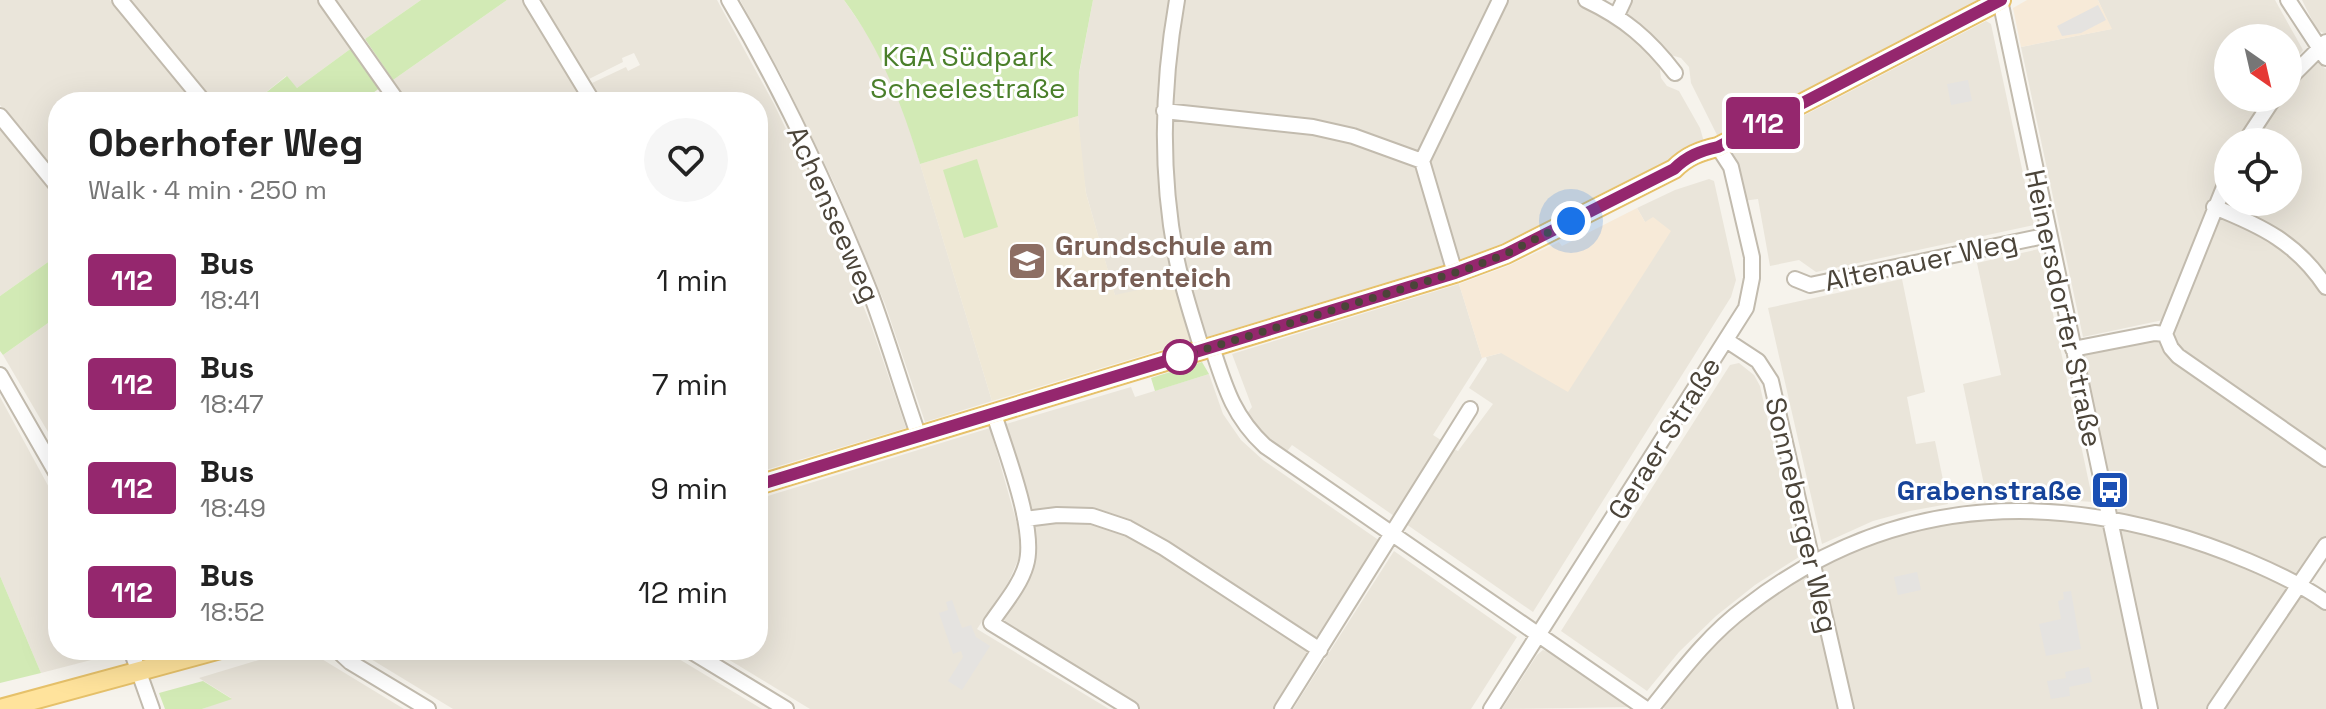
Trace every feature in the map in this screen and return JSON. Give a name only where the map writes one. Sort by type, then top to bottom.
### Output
[{"type":"main road","points":[[768,482],[1455,273],[1506,254],[1674,169],[1697,152],[1718,147],[2000,0]]},
{"type":"main road","points":[[0,709],[183,660]]},
{"type":"street","points":[[120,0],[196,92]]},
{"type":"street","points":[[326,0],[391,92]]},
{"type":"street","points":[[531,0],[587,92]]},
{"type":"street","name":"Achenseeweg","points":[[729,0],[825,187],[870,294],[919,437]]},
{"type":"street","points":[[1177,0],[1169,46],[1164,111],[1168,201],[1175,249],[1207,349],[1231,405],[1265,446],[1648,709],[1688,662],[1746,607],[1814,562],[1860,539],[1922,520],[1987,512],[2109,517],[2187,538],[2298,585],[2326,602]]},
{"type":"street","points":[[1455,273],[1422,161],[1500,0]]},
{"type":"street","points":[[1586,0],[1617,15],[1648,41],[1675,73]]},
{"type":"street","points":[[1617,15],[1624,0]]},
{"type":"street","name":"Heinersdorfer Straße","points":[[2000,0],[2150,709]]},
{"type":"street","points":[[2288,0],[2323,49],[2302,68]]},
{"type":"street","points":[[1164,111],[1313,127],[1353,136],[1422,161]]},
{"type":"street","points":[[0,116],[48,175]]},
{"type":"street","name":"Geraer Straße","points":[[1491,709],[1746,308],[1752,278],[1752,257],[1731,167],[1718,147]]},
{"type":"street","points":[[2214,207],[2165,334],[2171,348],[2178,356],[2326,459]]},
{"type":"street","points":[[2236,216],[2291,245],[2326,287]]},
{"type":"street","name":"Altenauer Weg","points":[[1795,279],[1810,285],[2049,235]]},
{"type":"street","points":[[2073,349],[2155,333],[2165,334]]},
{"type":"street","name":"Sonneberger Weg","points":[[1726,340],[1758,361],[1771,381],[1846,709]]},
{"type":"street","points":[[0,375],[48,459]]},
{"type":"street","points":[[1282,709],[1470,409]]},
{"type":"street","points":[[994,414],[1025,519],[1029,551],[1027,564],[991,623],[1131,709]]},
{"type":"street","points":[[1025,519],[1057,515],[1092,516],[1128,528],[1164,548],[1320,650]]},
{"type":"street","points":[[2215,709],[2326,545]]},
{"type":"street","points":[[134,660],[152,709]]},
{"type":"street","points":[[348,660],[428,709]]},
{"type":"street","points":[[705,660],[786,709]]},
{"type":"shaded area","points":[[0,0],[110,0],[187,92],[48,92],[48,164],[0,105]]},
{"type":"shaded area","points":[[129,0],[317,0],[353,47],[297,88],[286,76],[266,92],[204,92]]},
{"type":"shaded area","points":[[336,0],[421,0],[365,39]]},
{"type":"shaded area","points":[[507,0],[522,0],[580,92],[401,92],[393,80]]},
{"type":"shaded area","points":[[540,0],[717,0],[767,92],[597,92],[592,83],[626,67],[628,71],[640,65],[634,53],[589,79]]},
{"type":"shaded area","points":[[740,0],[844,0],[868,35],[905,114],[992,401],[925,422],[885,304],[835,185],[785,82]]},
{"type":"shaded area","points":[[1093,0],[1169,0],[1157,117],[1165,232],[1175,282],[1115,296],[1086,193],[1081,158],[1079,74]]},
{"type":"shaded area","points":[[1181,0],[1495,0],[1420,153],[1375,139],[1173,107],[1168,98]]},
{"type":"shaded area","points":[[1504,0],[1576,0],[1614,19],[1659,61],[1661,78],[1667,86],[1679,91],[1700,128],[1704,142],[1701,147],[1551,226],[1460,264],[1426,160]]},
{"type":"shaded area","points":[[1630,0],[1986,0],[1718,137],[1691,83],[1689,67],[1681,58],[1667,54],[1631,20],[1626,11]]},
{"type":"shaded area","points":[[2027,0],[2098,0],[2112,29],[2021,47],[2013,8]]},
{"type":"shaded area","points":[[2098,0],[2275,0],[2288,24],[2214,24],[2214,112],[2257,112],[2246,128],[2214,128],[2214,193],[2163,320],[2083,337],[2021,47],[2111,29]]},
{"type":"shaded area","points":[[2302,0],[2326,0],[2326,34],[2317,30]]},
{"type":"shaded area","points":[[2098,5],[2106,20],[2081,33],[2062,36],[2057,26]]},
{"type":"shaded area","points":[[1986,21],[1991,24],[2034,225],[1816,272],[1799,260],[1770,266],[1758,199],[1743,201],[1732,153]]},
{"type":"shaded area","points":[[2315,60],[2326,69],[2326,280],[2236,216],[2302,216],[2302,128],[2259,128],[2270,112],[2302,112],[2302,73]]},
{"type":"shaded area","points":[[1968,80],[1972,101],[1951,105],[1947,84]]},
{"type":"shaded area","points":[[768,93],[818,196],[871,325],[906,428],[768,469]]},
{"type":"shaded area","name":"Grundschule am Karpfenteich","points":[[1078,116],[1086,193],[1115,295],[1175,282],[1191,341],[992,401],[920,164]]},
{"type":"shaded area","points":[[1168,118],[1264,125],[1348,139],[1416,163],[1449,266],[1205,341],[1178,242]]},
{"type":"shaded area","points":[[0,128],[48,188],[48,262],[0,296]]},
{"type":"shaded area","points":[[1709,179],[1714,181],[1736,280],[1731,297],[1533,612],[1406,524],[1454,449],[1458,451],[1493,404],[1469,388],[1486,357],[1501,353],[1670,231],[1657,222],[1645,222],[1637,208],[1675,190]]},
{"type":"shaded area","points":[[1637,208],[1645,222],[1653,217],[1671,231],[1568,392],[1501,353],[1482,358],[1459,284],[1559,242],[1562,246]]},
{"type":"shaded area","points":[[2224,216],[2287,247],[2326,293],[2326,455],[2179,352],[2172,333],[2216,221]]},
{"type":"shaded area","points":[[2039,249],[2093,502],[1987,499],[1963,384],[2001,375],[1977,263]]},
{"type":"shaded area","points":[[1902,279],[1925,392],[1907,397],[1916,444],[1935,441],[1948,504],[1873,521],[1822,544],[1768,308]]},
{"type":"shaded area","points":[[1459,284],[1482,358],[1433,435],[1444,442],[1397,518],[1292,445],[1285,454],[1267,442],[1245,416],[1252,407],[1232,354]]},
{"type":"shaded area","points":[[48,323],[48,432],[3,355]]},
{"type":"shaded area","points":[[2158,339],[2326,465],[2326,538],[2298,577],[2171,526],[2115,512],[2081,355]]},
{"type":"shaded area","points":[[1739,363],[1754,375],[1760,386],[1799,557],[1755,585],[1716,616],[1679,652],[1647,691],[1561,631],[1730,365]]},
{"type":"shaded area","points":[[1209,374],[1223,414],[1241,440],[1263,460],[1380,541],[1317,638],[1145,527],[1096,510],[1061,508],[1031,512],[1006,424],[1131,387],[1135,397]]},
{"type":"shaded area","points":[[0,397],[48,486],[48,660],[91,660],[41,673],[0,576]]},
{"type":"shaded area","points":[[990,428],[1021,538],[1021,553],[1008,583],[977,629],[1109,709],[810,709],[729,660],[768,660],[768,496]]},
{"type":"shaded area","points":[[2029,515],[2102,524],[2105,528],[2143,709],[1851,709],[1821,566],[1828,559],[1925,525]]},
{"type":"shaded area","points":[[1089,521],[1125,531],[1307,648],[1310,654],[1277,709],[1139,709],[1000,624],[999,618],[1022,584],[1035,522]]},
{"type":"shaded area","points":[[2123,527],[2185,541],[2287,587],[2288,590],[2209,709],[2156,709],[2119,533]]},
{"type":"shaded area","points":[[1394,551],[1517,637],[1471,709],[1293,709]]},
{"type":"shaded area","points":[[1917,572],[1921,590],[1898,595],[1894,577]]},
{"type":"shaded area","points":[[1804,573],[1809,574],[1842,709],[1665,709],[1661,706],[1720,633]]},
{"type":"shaded area","points":[[2071,591],[2081,649],[2046,656],[2039,624],[2061,619],[2058,601],[2064,599],[2063,592]]},
{"type":"shaded area","points":[[2301,594],[2326,608],[2326,709],[2221,709]]},
{"type":"shaded area","points":[[952,600],[962,628],[971,625],[976,637],[990,646],[962,690],[948,681],[963,657],[961,651],[953,654],[939,613],[948,610],[946,602]]},
{"type":"shaded area","points":[[1543,650],[1553,653],[1633,707],[1502,709]]},
{"type":"shaded area","points":[[259,660],[323,660],[404,709],[202,709],[231,698],[199,678]]},
{"type":"shaded area","points":[[372,660],[681,660],[762,709],[453,709]]},
{"type":"shaded area","points":[[2089,667],[2092,682],[2069,687],[2070,696],[2051,699],[2047,681],[2066,678],[2065,672]]},
{"type":"green space","points":[[421,0],[507,0],[393,80],[365,39]]},
{"type":"green space","name":"KGA Südpark Scheelestraße","points":[[844,0],[1093,0],[1079,73],[1078,116],[920,164],[889,78],[869,38]]},
{"type":"green space","points":[[353,47],[381,87],[374,92],[267,92],[287,76],[297,88]]},
{"type":"green space","points":[[977,159],[998,227],[964,238],[943,170]]},
{"type":"green space","points":[[48,262],[48,323],[3,355],[0,351],[0,296]]},
{"type":"green space","points":[[1202,362],[1209,374],[1155,391],[1151,378]]},
{"type":"green space","points":[[0,576],[41,673],[0,683]]},
{"type":"green space","points":[[203,681],[232,699],[202,709],[165,709],[159,693]]},
{"type":"bus line","name":"112","points":[[768,482],[1455,273],[1506,254],[1674,169],[1697,152],[1718,147],[2001,0]]},
{"type":"place","name":"Grundschule am Karpfenteich","points":[[1027,261]]},
{"type":"place","name":"Grabenstraße","points":[[2110,490]]},
{"type":"route","points":[[1180,357],[1467,269],[1506,254],[1571,221]]}]
